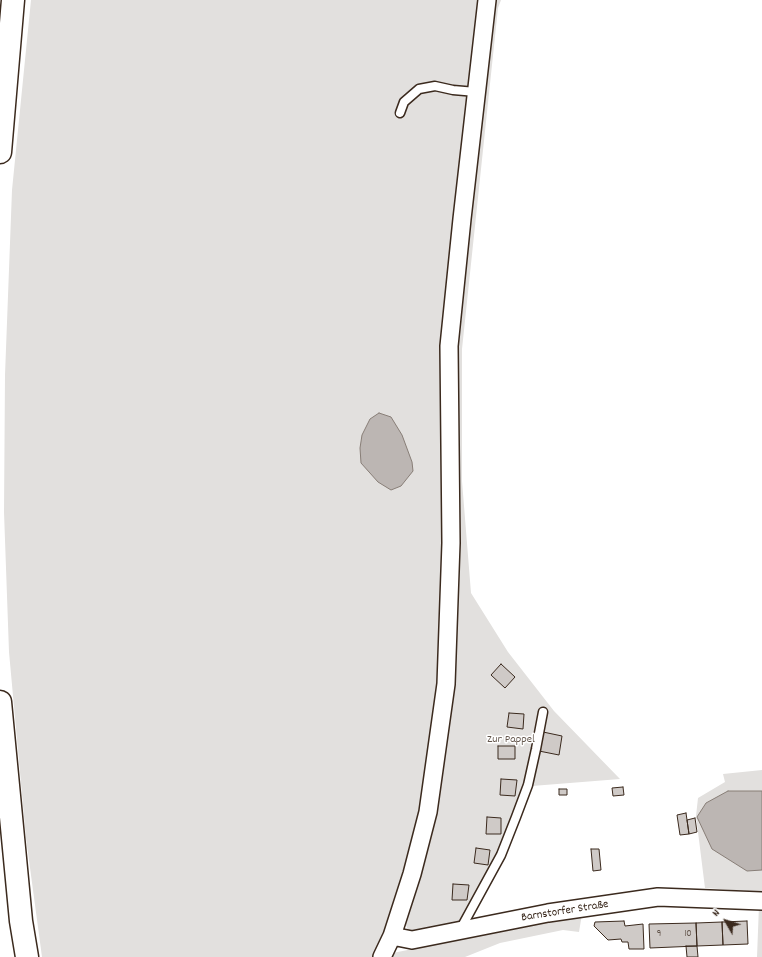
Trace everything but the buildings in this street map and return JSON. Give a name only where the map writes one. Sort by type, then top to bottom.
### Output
[{"type":"highway","points":[[0,152],[13,0]]},
{"type":"highway","points":[[0,702],[21,921],[26,957]]},
{"type":"street","points":[[382,957],[392,936],[412,874],[428,812],[446,684],[451,543],[449,346],[487,0]]},
{"type":"street","name":"Barnstorfer Straße","points":[[392,936],[412,940],[548,913],[658,897],[762,901]]},
{"type":"lane","points":[[400,114],[404,102],[419,89],[435,86],[453,90],[476,92]]},
{"type":"lane","points":[[460,931],[501,855],[516,817],[528,785],[543,712]]},
{"type":"green space","name":"Zur Pappel","points":[[31,0],[501,0],[498,8],[462,349],[462,481],[471,593],[508,652],[554,711],[620,779],[532,786],[463,921],[412,934],[408,930],[405,923],[393,953],[582,914],[579,932],[563,930],[500,943],[465,957],[42,957],[26,838],[9,652],[4,512],[5,375],[12,190]]},
{"type":"green space","points":[[762,770],[762,892],[705,888],[696,816],[698,798],[725,782],[723,774]]},
{"type":"green space","points":[[759,905],[762,905],[762,957],[757,957]]},
{"type":"shaded area","points":[[379,413],[391,417],[402,435],[412,462],[413,471],[401,486],[391,490],[378,482],[361,463],[360,448],[362,435],[370,419]]},
{"type":"shaded area","points":[[728,791],[762,791],[762,870],[747,871],[712,849],[697,817],[706,803]]}]
